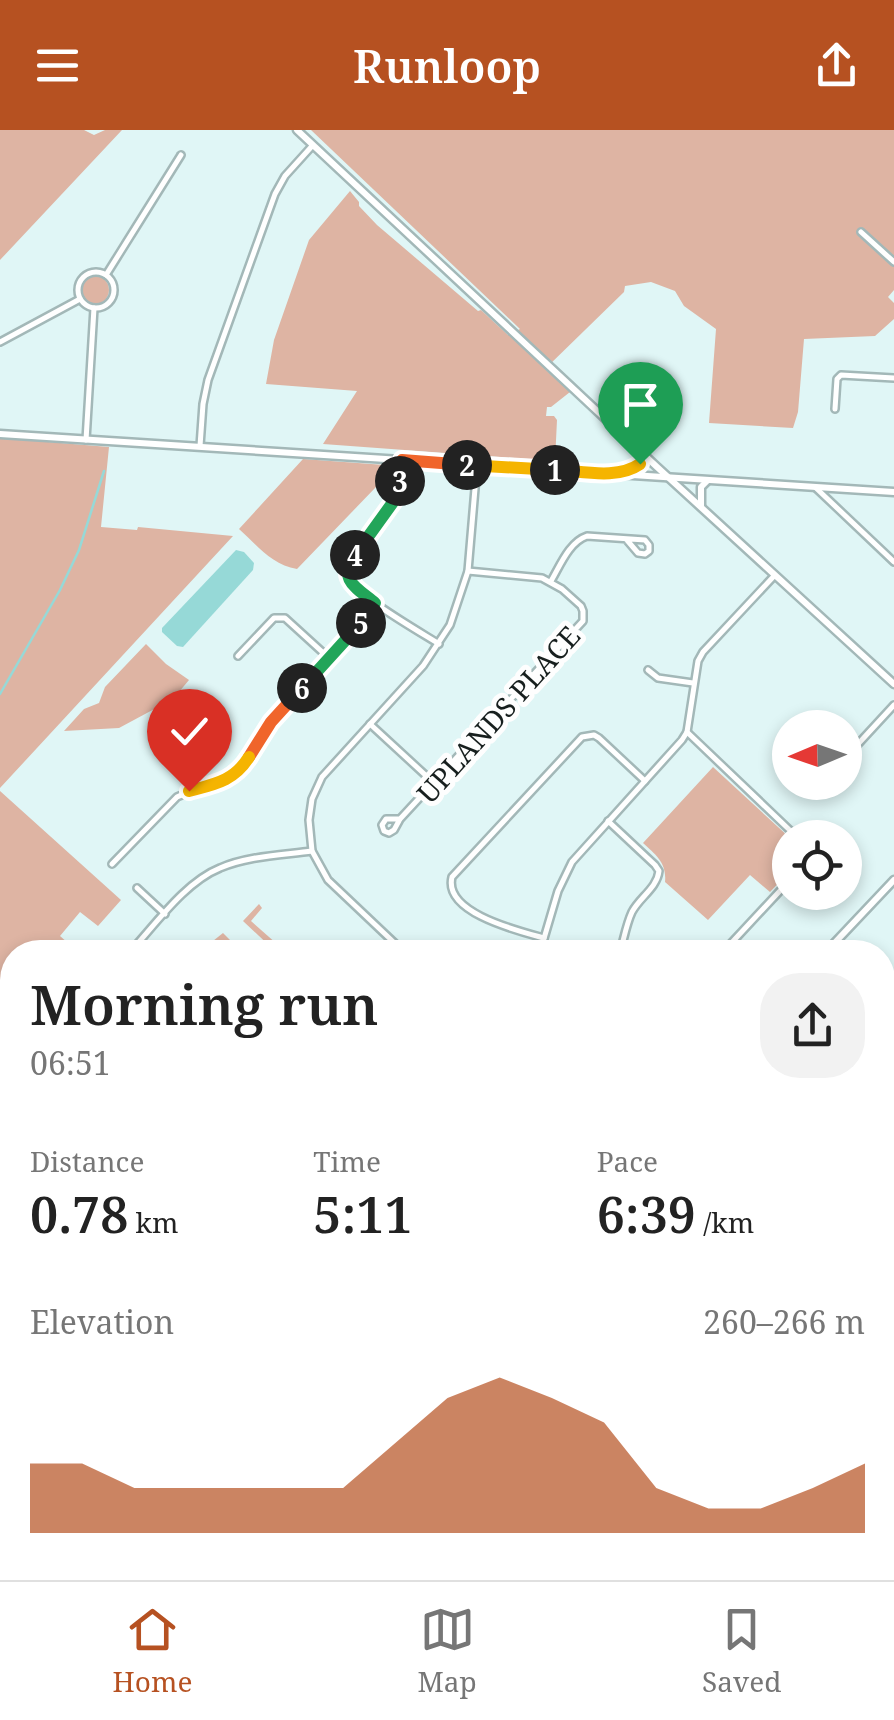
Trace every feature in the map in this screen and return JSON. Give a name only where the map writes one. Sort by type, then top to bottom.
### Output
[{"type":"main road","points":[[297,130],[894,683]]},
{"type":"main road","points":[[0,434],[894,492]]},
{"type":"main road","points":[[617,473],[640,464],[640,451]]},
{"type":"main road","points":[[701,507],[701,488],[708,480]]},
{"type":"main road","points":[[837,940],[894,880]]},
{"type":"street","points":[[200,447],[202,404],[208,380],[275,194],[313,144]]},
{"type":"street","points":[[106,275],[181,154]]},
{"type":"street","points":[[861,232],[894,262]]},
{"type":"street","points":[[96,272],[106,275],[114,286],[112,300],[107,305],[88,307],[80,298],[78,287],[84,277],[96,272]]},
{"type":"street","points":[[0,342],[80,298]]},
{"type":"street","points":[[86,440],[94,308]]},
{"type":"street","points":[[835,408],[840,376],[894,378]]},
{"type":"street","points":[[402,460],[396,498],[347,571],[349,580],[375,603],[439,644]]},
{"type":"street","points":[[391,940],[322,872],[312,850],[312,799],[322,776],[439,644],[459,603],[468,570],[477,466]]},
{"type":"street","points":[[814,486],[894,562]]},
{"type":"street","points":[[551,581],[582,537],[626,539],[646,540],[649,551],[638,553],[626,539]]},
{"type":"street","name":"UPLANDS PLACE","points":[[400,819],[580,626],[584,616],[581,606],[551,581],[468,570]]},
{"type":"street","points":[[645,781],[599,738],[582,737],[452,877],[453,893],[478,915],[544,938],[565,874],[580,851],[645,781],[676,747],[687,732],[695,670],[703,652],[775,575]]},
{"type":"street","points":[[112,864],[177,797],[226,781],[237,773],[271,722],[354,634],[375,603]]},
{"type":"street","points":[[238,656],[268,624],[280,617],[330,659]]},
{"type":"street","points":[[648,670],[658,678],[693,683]]},
{"type":"street","points":[[862,740],[894,705]]},
{"type":"street","points":[[370,724],[434,783]]},
{"type":"street","points":[[687,732],[779,820]]},
{"type":"street","points":[[608,821],[659,871],[656,883],[631,914],[623,940]]},
{"type":"street","points":[[141,940],[190,887],[218,868],[312,850]]},
{"type":"street","points":[[137,888],[165,914]]},
{"type":"street","points":[[734,940],[772,899]]},
{"type":"street","points":[[0,1471],[0,1483]]},
{"type":"shaded area","points":[[0,130],[84,130],[94,135],[122,130],[0,260]]},
{"type":"shaded area","points":[[311,130],[894,130],[894,290],[888,297],[894,303],[894,319],[875,336],[804,339],[793,428],[709,423],[716,329],[684,306],[675,291],[651,282],[625,286],[624,292],[545,369],[570,392],[547,407],[546,416],[557,420],[555,461],[323,444],[357,391],[266,384],[274,340],[309,240],[350,191],[377,225],[478,311],[508,335],[520,329]]},
{"type":"shaded area","points":[[95,276],[105,280],[109,290],[105,300],[95,304],[85,300],[81,290],[85,280]]},
{"type":"shaded area","points":[[0,438],[109,447],[101,527],[233,536],[0,788]]},
{"type":"shaded area","points":[[303,459],[385,465],[385,474],[377,473],[376,487],[297,569],[272,559],[239,529]]},
{"type":"shaded area","points":[[146,644],[189,680],[173,699],[119,728],[64,731],[84,709],[99,703],[105,687]]},
{"type":"shaded area","points":[[713,767],[772,821],[772,890],[750,875],[708,920],[665,882],[662,864],[643,843]]},
{"type":"shaded area","points":[[0,791],[121,900],[98,926],[80,912],[60,936],[65,940],[0,940]]},
{"type":"shaded area","points":[[259,904],[262,908],[251,921],[272,940],[263,940],[243,921]]},
{"type":"water","points":[[236,550],[244,552],[254,563],[253,570],[183,647],[177,646],[162,628]]},
{"type":"waterway","points":[[0,694],[79,550],[104,471]]},
{"type":"route","points":[[189,791],[226,781],[237,773],[271,722],[354,634],[375,603],[349,580],[347,571],[396,498],[402,460],[617,473],[640,464]]}]
